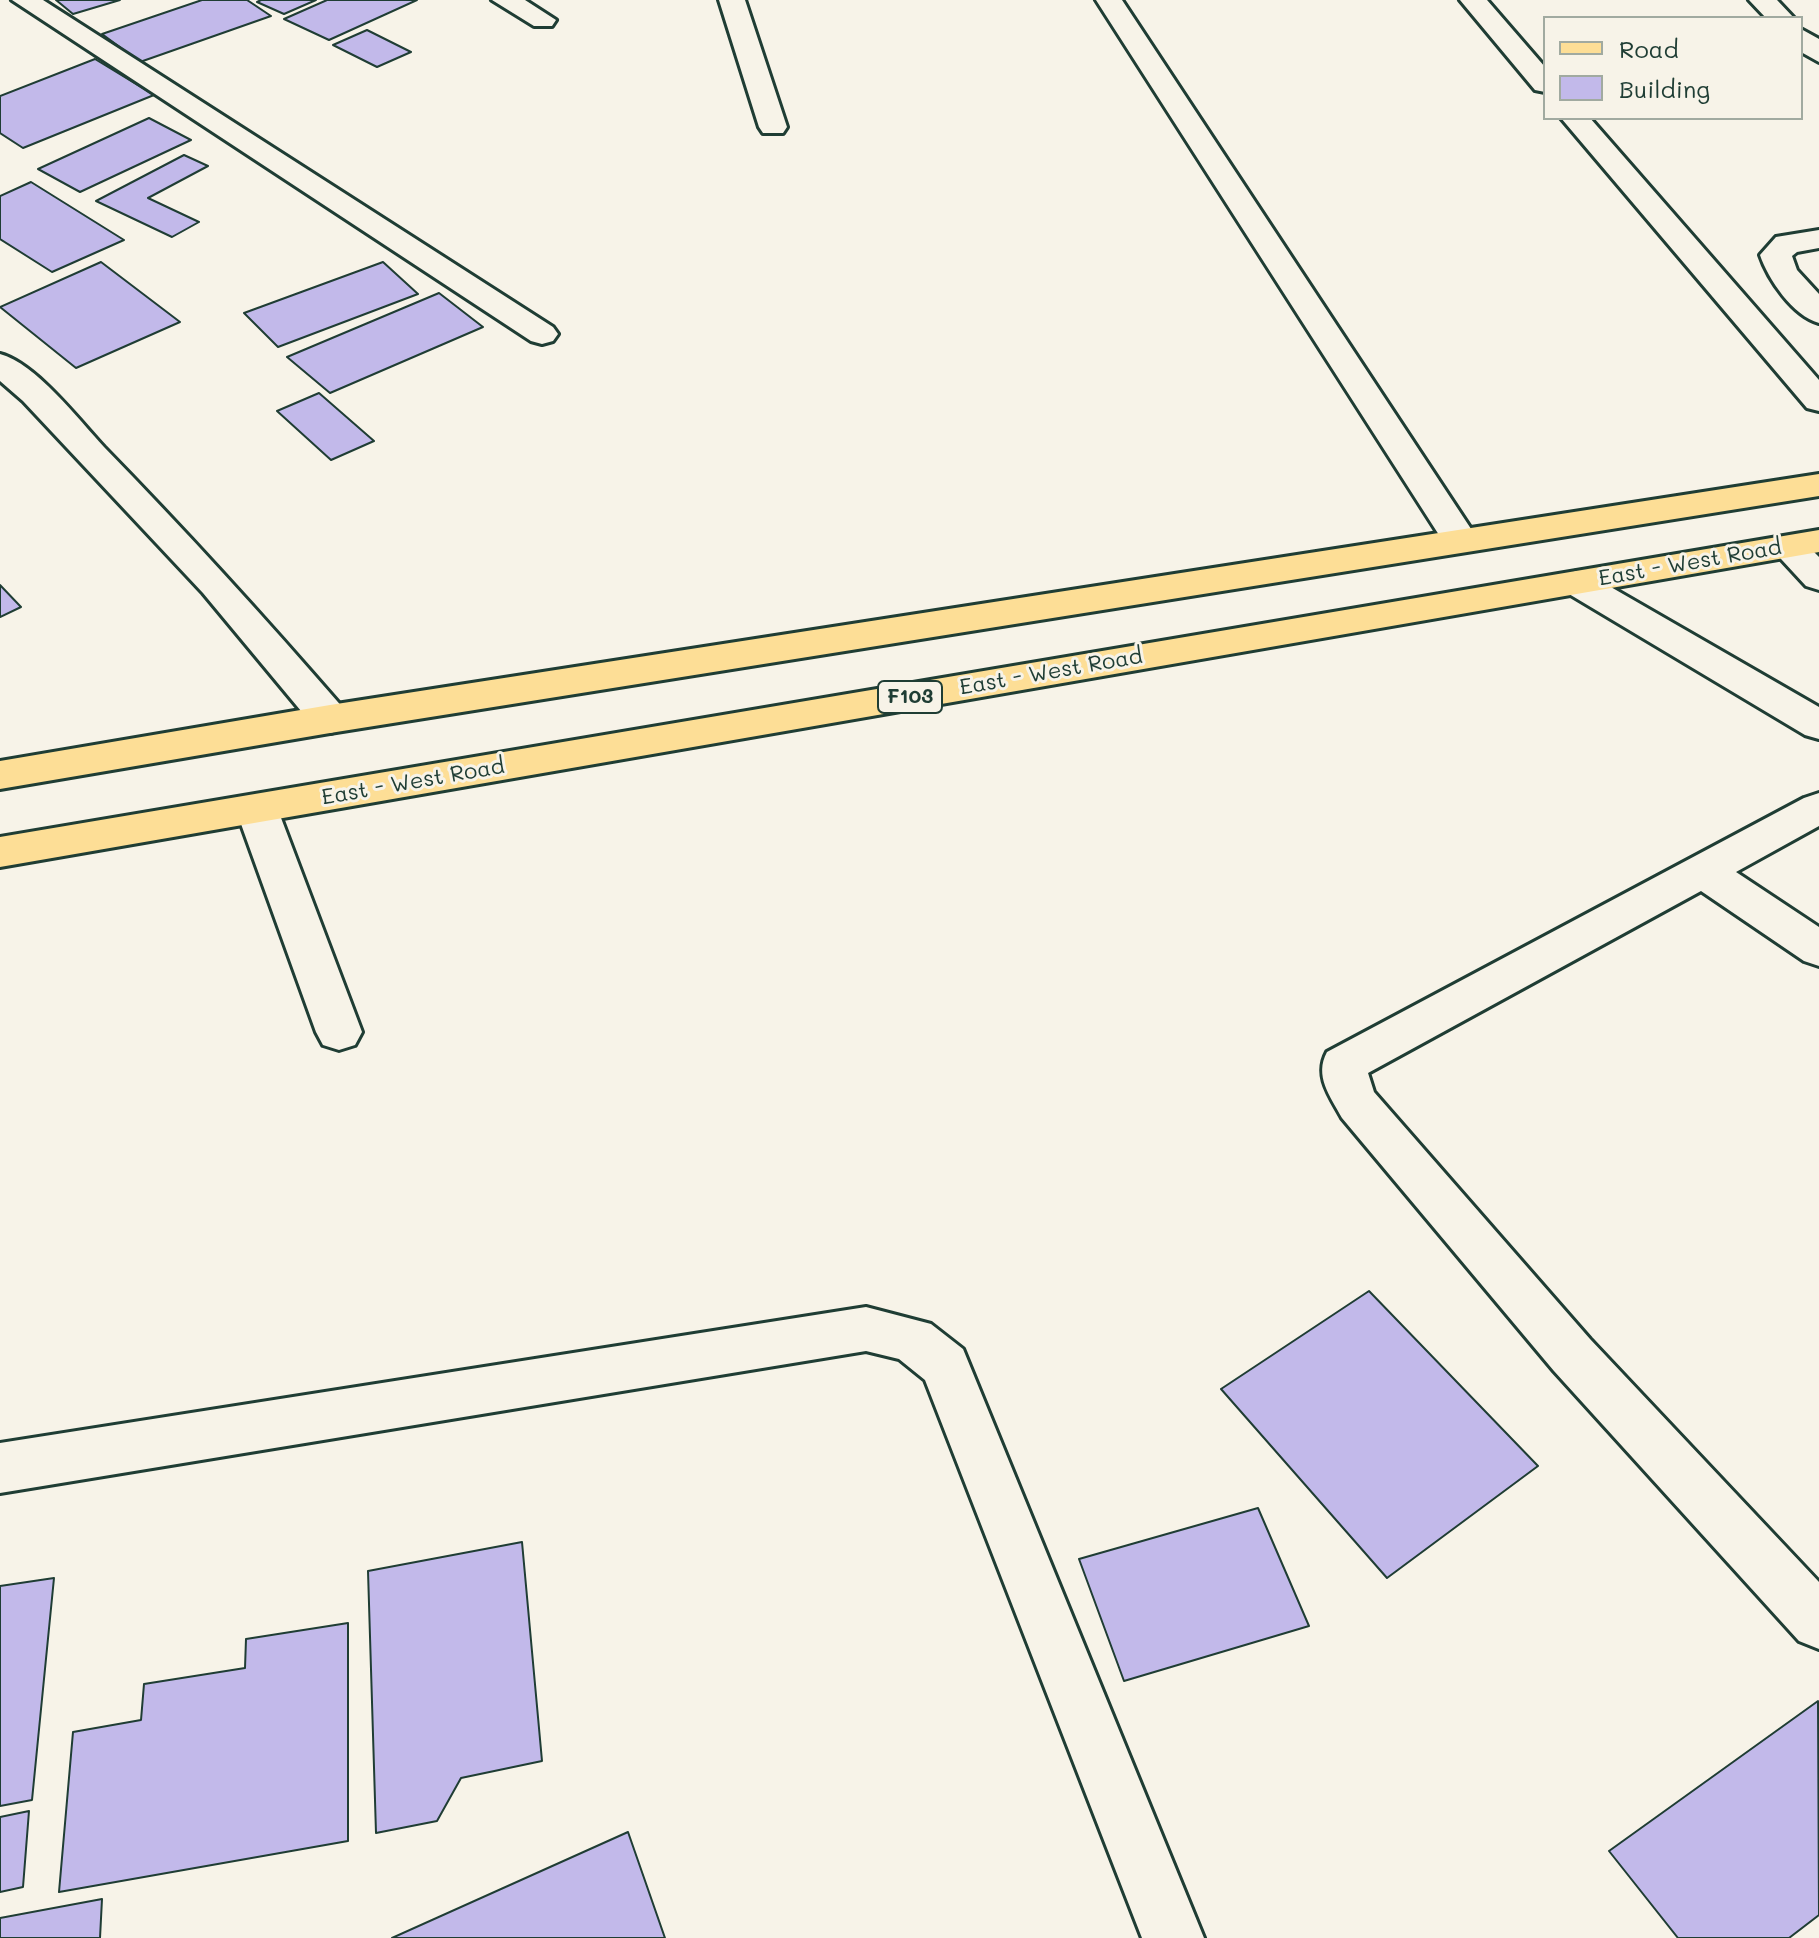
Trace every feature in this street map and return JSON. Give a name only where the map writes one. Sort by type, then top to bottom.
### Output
[{"type":"main road","points":[[0,775],[330,719],[1819,485]]},
{"type":"main road","name":"East - West Road","points":[[0,852],[1803,544]]},
{"type":"street","points":[[25,0],[542,334]]},
{"type":"street","points":[[505,0],[543,20]]},
{"type":"street","points":[[732,0],[773,127]]},
{"type":"street","points":[[1109,0],[1461,541]]},
{"type":"street","points":[[1473,0],[1543,82]]},
{"type":"street","points":[[1762,0],[1779,16]]},
{"type":"street","points":[[1803,39],[1819,54]]},
{"type":"street","points":[[1577,120],[1819,401]]},
{"type":"street","points":[[1819,239],[1787,244],[1776,255],[1782,273],[1819,313]]},
{"type":"street","points":[[0,364],[35,394],[216,585],[330,719]]},
{"type":"street","points":[[1803,544],[1819,578]]},
{"type":"street","points":[[1577,583],[1819,725]]},
{"type":"street","points":[[1819,808],[1343,1065],[1347,1084],[1358,1105],[1572,1355],[1819,1622]]},
{"type":"street","points":[[257,810],[339,1032]]},
{"type":"street","points":[[1703,871],[1819,949]]},
{"type":"street","points":[[0,1468],[866,1329],[913,1340],[945,1365],[1173,1938]]},
{"type":"building","points":[[56,0],[120,0],[73,14]]},
{"type":"building","points":[[202,0],[247,0],[271,16],[140,62],[102,34]]},
{"type":"building","points":[[316,0],[284,14],[257,2]]},
{"type":"building","points":[[327,0],[417,0],[329,40],[284,19]]},
{"type":"building","points":[[367,30],[411,52],[377,67],[333,45]]},
{"type":"building","points":[[95,59],[154,95],[23,148],[0,133],[0,96]]},
{"type":"building","points":[[149,118],[191,140],[80,192],[38,169]]},
{"type":"building","points":[[184,155],[208,166],[148,198],[199,222],[172,237],[96,201]]},
{"type":"building","points":[[31,182],[124,240],[52,272],[0,239],[0,196]]},
{"type":"building","points":[[101,262],[180,322],[76,368],[0,307]]},
{"type":"building","points":[[383,262],[418,294],[278,347],[244,313]]},
{"type":"building","points":[[439,293],[483,327],[330,393],[287,357]]},
{"type":"building","points":[[319,393],[374,441],[331,460],[277,411]]},
{"type":"building","points":[[0,585],[21,607],[0,617]]},
{"type":"building","points":[[1369,1291],[1538,1466],[1387,1578],[1221,1389]]},
{"type":"building","points":[[1258,1508],[1309,1626],[1124,1681],[1079,1559]]},
{"type":"building","points":[[522,1542],[542,1761],[461,1778],[437,1821],[376,1833],[368,1571]]},
{"type":"building","points":[[54,1578],[32,1800],[0,1806],[0,1586]]},
{"type":"building","points":[[348,1623],[348,1841],[59,1892],[73,1732],[141,1720],[144,1684],[245,1668],[246,1639]]},
{"type":"building","points":[[1818,1701],[1819,1915],[1789,1938],[1678,1938],[1609,1851]]},
{"type":"building","points":[[29,1811],[23,1887],[0,1892],[0,1817]]},
{"type":"building","points":[[628,1832],[665,1938],[392,1938]]},
{"type":"building","points":[[102,1899],[100,1938],[0,1938],[0,1918]]}]
